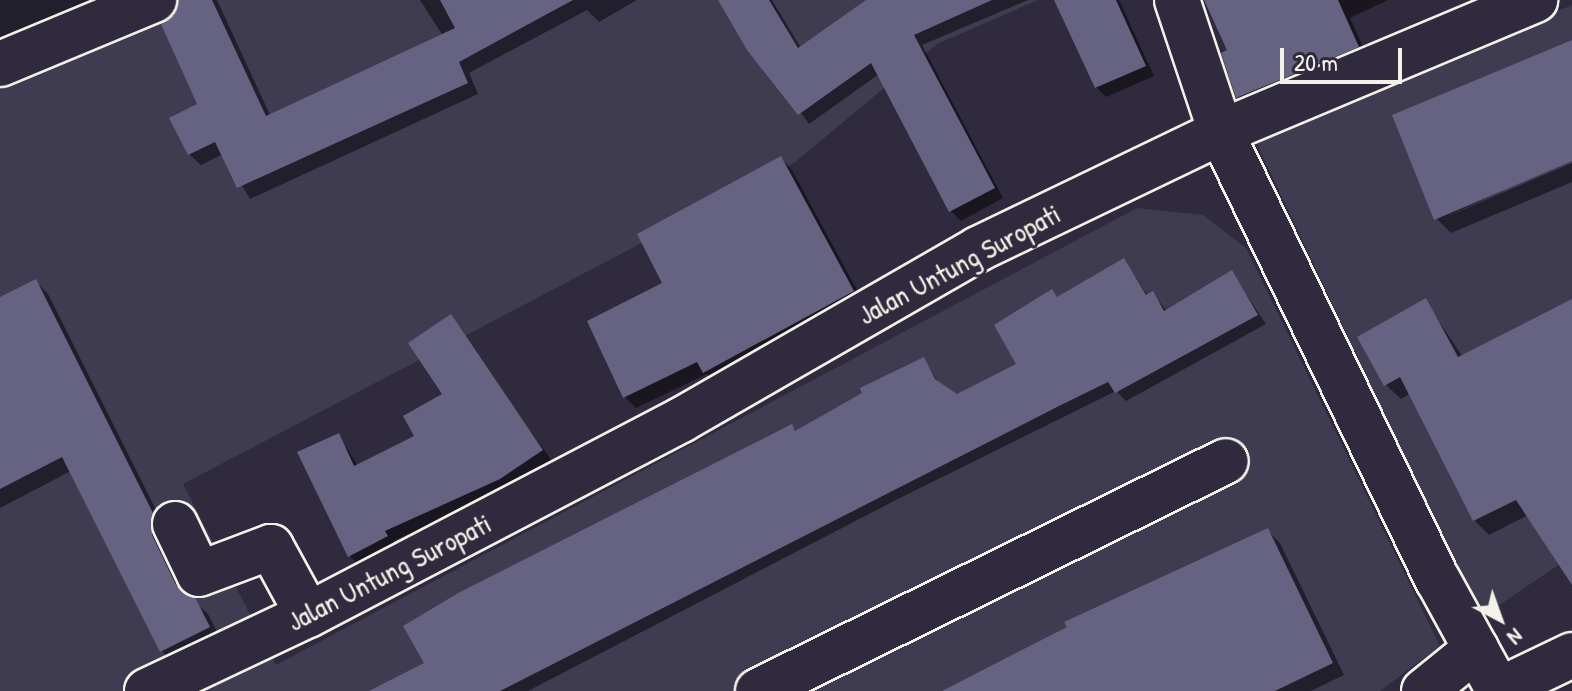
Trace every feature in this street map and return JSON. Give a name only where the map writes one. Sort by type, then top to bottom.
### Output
[{"type":"street","points":[[0,64],[154,0]]},
{"type":"street","points":[[1177,0],[1221,132],[1438,580],[1499,691],[1572,655]]},
{"type":"street","name":"Jalan Untung Suropati","points":[[147,691],[308,615],[681,420],[978,249],[1221,132],[1535,0]]},
{"type":"street","points":[[758,691],[1226,461]]},
{"type":"street","points":[[175,524],[199,574],[271,547],[308,615]]},
{"type":"street","points":[[1424,691],[1476,649]]},
{"type":"shaded area","points":[[0,0],[1038,0],[937,44],[794,163],[183,484],[276,665],[1137,208],[1203,215],[1246,248],[1440,646],[1380,691],[0,691]]},
{"type":"shaded area","points":[[1572,5],[1572,556],[1480,618],[1254,138]]},
{"type":"building","points":[[178,0],[212,0],[266,116],[455,28],[440,0],[573,0],[459,62],[468,83],[237,188],[215,142],[188,155],[169,118],[197,104],[161,24],[174,15]]},
{"type":"building","points":[[718,0],[769,0],[798,48],[866,0],[992,0],[914,35],[995,188],[949,212],[871,63],[798,115],[747,50]]},
{"type":"building","points":[[1054,0],[1116,0],[1146,66],[1095,88]]},
{"type":"building","points":[[1204,0],[1338,0],[1359,47],[1236,98],[1221,53],[1227,50]]},
{"type":"building","points":[[1572,40],[1572,161],[1434,220],[1392,115]]},
{"type":"building","points":[[781,156],[854,291],[703,373],[697,362],[623,398],[587,321],[662,283],[637,234]]},
{"type":"building","points":[[1124,258],[1146,295],[1153,291],[1164,311],[1232,270],[1258,315],[1115,393],[1108,382],[1061,405],[500,691],[369,691],[424,663],[403,626],[460,592],[792,424],[795,431],[862,393],[860,388],[924,357],[935,379],[957,394],[1016,364],[994,325],[1052,289],[1057,297]]},
{"type":"building","points":[[36,279],[153,513],[152,535],[176,585],[196,599],[210,627],[160,652],[62,457],[0,489],[0,297]]},
{"type":"building","points":[[1426,298],[1458,357],[1572,299],[1572,585],[1516,500],[1473,521],[1400,377],[1384,386],[1357,337]]},
{"type":"building","points":[[451,314],[543,450],[500,479],[385,531],[388,536],[348,557],[297,452],[339,433],[354,466],[414,436],[403,416],[442,394],[408,343]]},
{"type":"building","points":[[1268,528],[1333,663],[1275,691],[942,691],[1067,627],[1064,622]]}]
